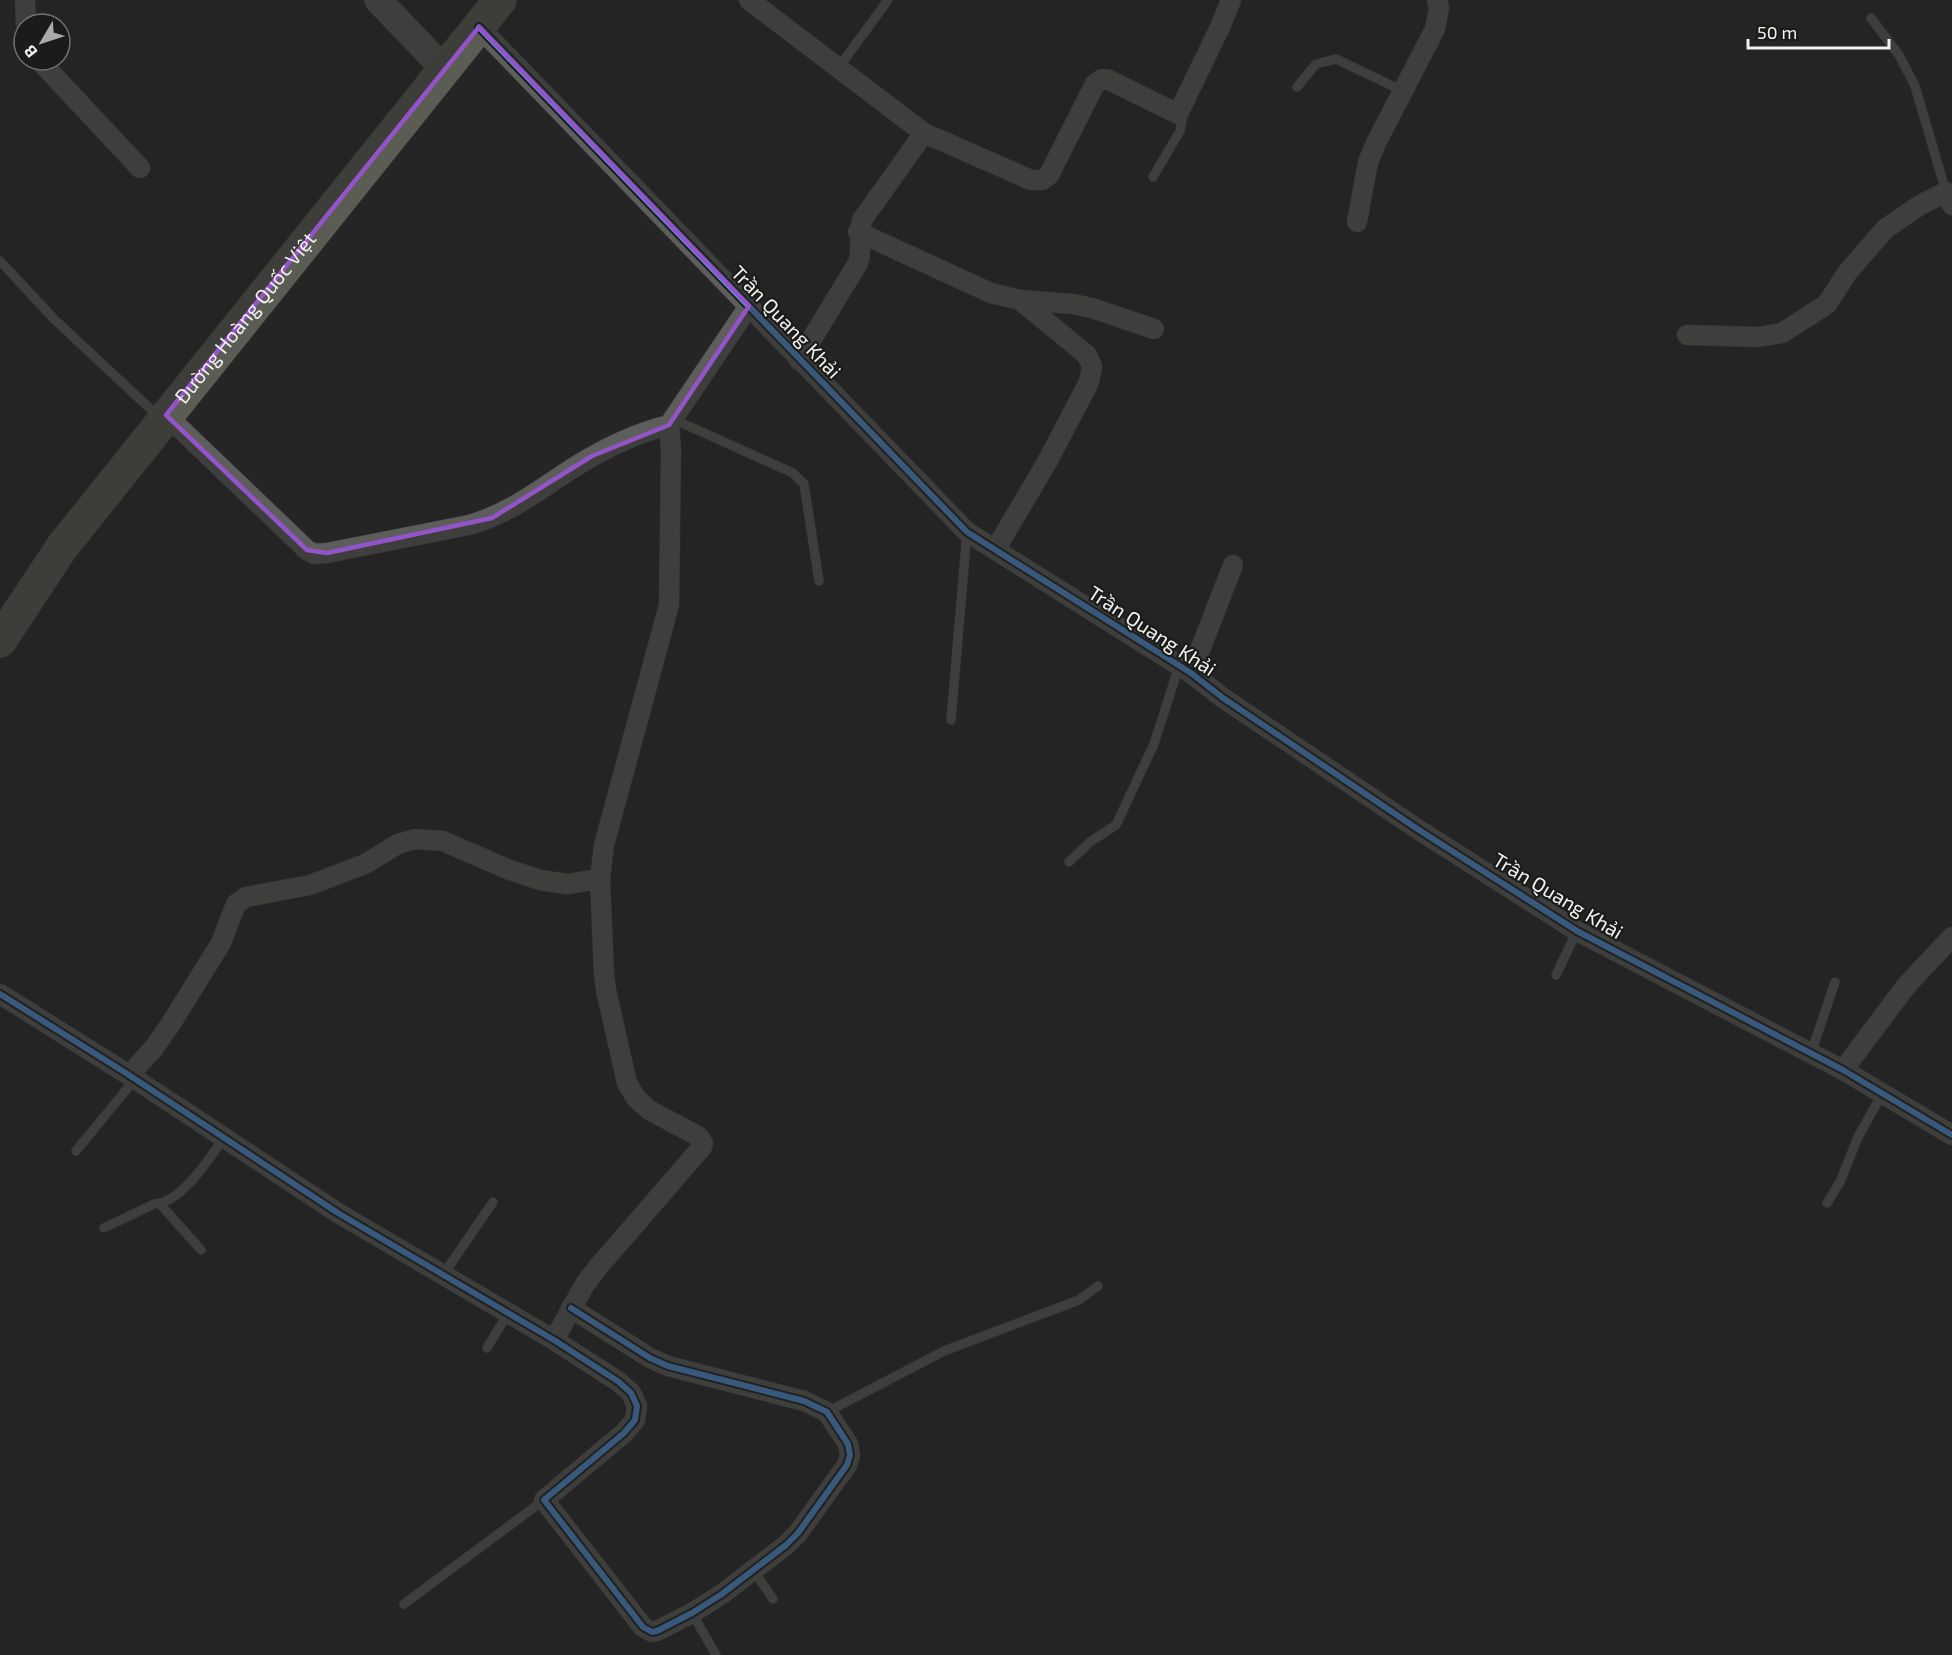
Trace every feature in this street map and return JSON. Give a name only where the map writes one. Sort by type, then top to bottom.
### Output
[{"type":"highway","name":"Đường Hoàng Quốc Việt","points":[[0,641],[62,546],[500,0]]},
{"type":"main road","points":[[378,0],[444,69]]},
{"type":"street","points":[[749,0],[924,133],[1031,180],[1042,180],[1049,175],[1095,84],[1102,79],[1109,80],[1178,114],[1231,0]]},
{"type":"street","points":[[1357,222],[1368,162],[1376,142],[1435,29],[1441,3]]},
{"type":"street","name":"Trần Quang Khải","points":[[479,27],[967,532],[1185,670],[1419,830],[1577,931],[1843,1070],[1952,1135]]},
{"type":"street","points":[[50,72],[140,168]]},
{"type":"street","points":[[799,360],[858,263],[862,251],[858,232],[862,220],[924,133]]},
{"type":"street","points":[[1687,334],[1758,337],[1782,333],[1827,304],[1847,273],[1886,229],[1920,205],[1949,198]]},
{"type":"street","points":[[858,232],[991,293],[1020,300],[1073,304],[1092,308],[1154,329]]},
{"type":"street","points":[[995,550],[1046,464],[1089,382],[1092,366],[1087,355],[1020,300]]},
{"type":"street","points":[[554,1340],[571,1308],[599,1266],[701,1151],[703,1143],[698,1136],[649,1110],[636,1098],[627,1083],[606,990],[600,879],[610,817],[669,605],[671,422],[749,306]]},
{"type":"street","points":[[164,417],[301,545],[314,554],[469,525],[492,518],[592,456],[671,422]]},
{"type":"street","points":[[1185,670],[1233,565]]},
{"type":"street","points":[[132,1077],[171,1025],[221,943],[236,904],[246,897],[310,885],[365,864],[398,844],[415,839],[443,841],[507,869],[540,880],[567,884],[600,879]]},
{"type":"street","points":[[1843,1070],[1906,986],[1952,937]]},
{"type":"street","points":[[0,994],[132,1077],[338,1213],[554,1340],[619,1382],[631,1393],[637,1406],[635,1420],[624,1433],[544,1500],[647,1630],[652,1632],[663,1629],[722,1594],[798,1533],[847,1466],[850,1455],[848,1444],[827,1412],[804,1401],[668,1366],[650,1358],[571,1308]]},
{"type":"lane","points":[[839,68],[888,0]]},
{"type":"lane","points":[[1871,18],[1899,55],[1915,86],[1949,198]]},
{"type":"lane","points":[[1297,87],[1316,64],[1324,60],[1336,59],[1403,90]]},
{"type":"lane","points":[[1153,177],[1180,131],[1182,121],[1178,114]]},
{"type":"lane","points":[[0,261],[54,320],[164,417]]},
{"type":"lane","points":[[671,422],[800,478],[804,484],[819,581]]},
{"type":"lane","points":[[951,720],[967,532]]},
{"type":"lane","points":[[1069,862],[1090,842],[1116,825],[1185,670]]},
{"type":"lane","points":[[1556,975],[1577,931]]},
{"type":"lane","points":[[1811,1053],[1835,982]]},
{"type":"lane","points":[[76,1151],[132,1077]]},
{"type":"lane","points":[[1827,1203],[1840,1182],[1858,1137],[1882,1094]]},
{"type":"lane","points":[[104,1228],[154,1204],[160,1204],[180,1192],[224,1138]]},
{"type":"lane","points":[[443,1275],[493,1202]]},
{"type":"lane","points":[[160,1204],[201,1250]]},
{"type":"lane","points":[[827,1412],[944,1351],[1079,1300],[1098,1286]]},
{"type":"lane","points":[[487,1348],[508,1313]]},
{"type":"lane","points":[[404,1604],[544,1500]]},
{"type":"lane","points":[[753,1570],[773,1599]]},
{"type":"lane","points":[[692,1613],[716,1655]]},
{"type":"highlighted area","points":[[479,27],[749,306],[669,425],[592,456],[492,518],[327,553],[307,550],[166,415]]},
{"type":"cycle path","points":[[479,27],[967,532],[1191,673],[1223,698],[1419,830],[1577,931],[1843,1070],[1952,1135]]},
{"type":"cycle path","points":[[0,994],[129,1075],[338,1213],[554,1340],[619,1382],[631,1393],[637,1406],[635,1420],[624,1433],[544,1500],[643,1627],[652,1632],[657,1631],[722,1594],[786,1545],[798,1533],[847,1465],[850,1455],[848,1444],[827,1412],[804,1401],[668,1366],[650,1358],[571,1308]]}]
